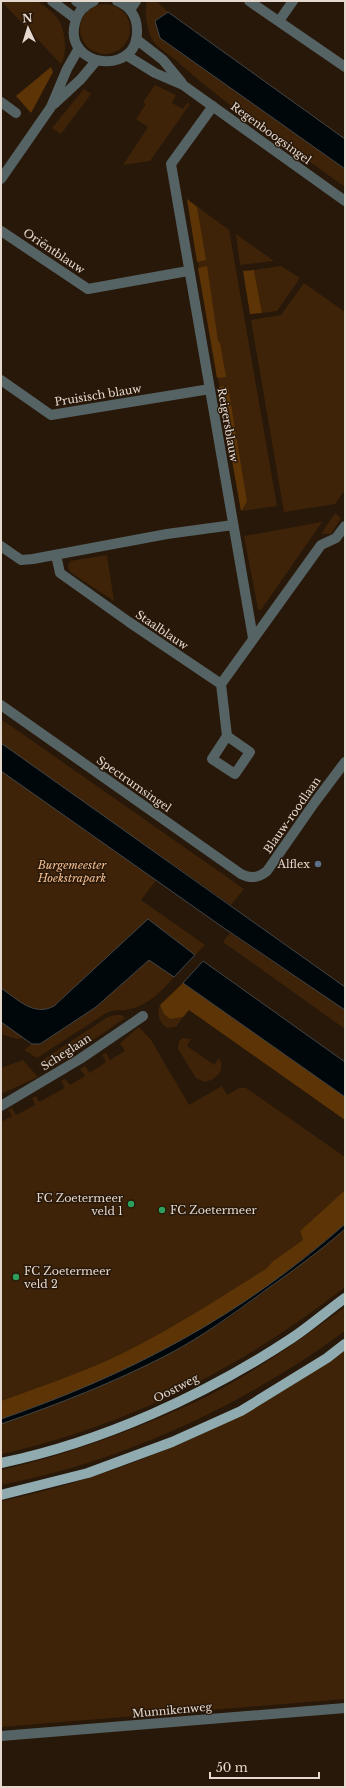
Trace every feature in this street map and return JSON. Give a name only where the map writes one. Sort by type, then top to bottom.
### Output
[{"type":"main road","name":"Oostweg","points":[[1,1463],[78,1441],[148,1416],[225,1377],[292,1338],[345,1298]]},
{"type":"main road","points":[[1,1495],[88,1473],[172,1442],[241,1411],[327,1358],[345,1344]]},
{"type":"street","points":[[52,1],[76,19]]},
{"type":"street","points":[[94,1],[80,4],[74,34],[79,48],[86,56],[96,61],[106,62],[117,60],[126,55],[136,39],[137,24],[130,10],[117,1]]},
{"type":"street","points":[[130,10],[136,1]]},
{"type":"street","points":[[249,1],[345,67]]},
{"type":"street","points":[[279,21],[293,1]]},
{"type":"street","name":"Regenboogsingel","points":[[136,39],[163,60],[183,85]]},
{"type":"street","points":[[1,179],[51,107],[67,69],[79,48]]},
{"type":"street","name":"Regenboogsingel","points":[[126,55],[155,73],[183,85],[345,201]]},
{"type":"street","points":[[51,107],[81,79],[96,61]]},
{"type":"street","points":[[1,102],[16,113]]},
{"type":"street","name":"Reigersblauw","points":[[213,106],[171,164],[232,525]]},
{"type":"street","name":"Oriëntblauw","points":[[1,231],[88,289],[188,271]]},
{"type":"street","name":"Pruisisch blauw","points":[[1,380],[50,415],[210,389]]},
{"type":"street","points":[[1,546],[21,560],[174,533],[232,525],[253,638]]},
{"type":"street","points":[[227,736],[221,684],[321,545],[336,538],[345,526]]},
{"type":"street","name":"Staalblauw","points":[[56,555],[60,573],[221,684]]},
{"type":"street","name":"Spectrumsingel","points":[[1,705],[241,874],[249,878],[255,878]]},
{"type":"street","name":"Blauw-roodlaan","points":[[255,878],[267,871],[345,762]]},
{"type":"street","name":"Scheglaan","points":[[1,1106],[80,1059],[143,1016]]},
{"type":"street","name":"Munnikenweg","points":[[1,1736],[345,1708]]},
{"type":"green space","points":[[1,1],[35,1],[46,7],[55,15],[61,24],[65,42],[63,60],[61,64]]},
{"type":"green space","points":[[147,1],[156,1],[168,12],[155,21],[160,38],[345,169],[345,187],[238,111],[158,47],[154,42],[148,28],[146,11]]},
{"type":"green space","points":[[100,4],[110,4],[123,11],[130,24],[130,34],[123,47],[110,54],[100,54],[91,50],[84,43],[80,34],[80,24],[84,15],[91,8]]},
{"type":"green space","points":[[155,85],[176,95],[172,103],[183,109],[187,103],[190,104],[150,161],[123,165],[148,127],[136,119],[146,104],[143,102]]},
{"type":"green space","points":[[84,89],[91,94],[61,134],[52,128]]},
{"type":"green space","points":[[187,199],[229,230],[277,506],[241,511]]},
{"type":"green space","points":[[236,234],[274,261],[240,265]]},
{"type":"green space","points":[[281,266],[300,278],[277,311],[262,313],[254,270]]},
{"type":"green space","points":[[304,283],[345,312],[345,490],[335,504],[284,512],[251,320],[281,315]]},
{"type":"green space","points":[[335,513],[341,518],[331,534],[321,534]]},
{"type":"green space","points":[[322,522],[261,610],[258,609],[244,536]]},
{"type":"green space","points":[[107,555],[114,601],[70,572],[68,566],[70,561]]},
{"type":"green space","name":"Burgemeester Hoekstrapark","points":[[1,719],[244,889],[231,905],[170,862],[141,900],[205,945],[195,955],[148,920],[67,994],[32,1037],[17,1039],[1,1034]]},
{"type":"green space","points":[[230,933],[345,1010],[345,1029],[223,942]]},
{"type":"green space","points":[[149,960],[174,977],[149,1001],[131,1009],[106,1013],[37,1058],[24,1050],[32,1044],[40,1044],[96,1007]]},
{"type":"green space","points":[[160,1005],[164,1014],[170,1019],[183,1017],[176,1027],[167,1028],[162,1023],[158,1015]]},
{"type":"green space","points":[[121,1015],[125,1018],[58,1064],[52,1066],[41,1061],[108,1017]]},
{"type":"green space","name":"FC Zoetermeer","points":[[139,1027],[151,1040],[189,1105],[222,1086],[227,1095],[239,1088],[246,1088],[345,1157],[345,1190],[300,1231],[303,1240],[273,1261],[267,1268],[214,1301],[178,1323],[123,1353],[63,1378],[1,1401],[1,1122],[12,1116],[8,1110],[12,1108],[16,1115],[35,1105],[32,1098],[36,1096],[39,1102],[65,1088],[61,1081],[65,1079],[70,1085],[85,1076],[80,1069],[85,1066],[90,1073],[106,1062],[102,1055],[106,1053],[110,1060],[125,1051],[120,1043]]},
{"type":"green space","points":[[183,1038],[191,1039],[187,1046],[214,1065],[219,1058],[221,1062],[221,1070],[217,1076],[205,1082],[196,1078],[178,1049],[179,1041]]},
{"type":"green space","points":[[23,1060],[38,1077],[1,1094],[1,1068]]},
{"type":"green space","points":[[345,1229],[345,1287],[307,1316],[267,1343],[182,1390],[138,1410],[93,1428],[48,1442],[1,1454],[1,1424],[57,1404],[112,1381],[191,1341],[221,1323],[301,1264]]},
{"type":"green space","points":[[345,1307],[345,1331],[266,1383],[224,1406],[182,1427],[93,1461],[47,1475],[1,1485],[1,1470],[75,1450],[123,1433],[213,1393],[271,1359]]},
{"type":"green space","points":[[345,1349],[345,1699],[1,1727],[1,1501],[92,1477],[181,1443],[224,1423],[266,1400],[307,1375]]},
{"type":"shaded area","points":[[168,12],[345,139],[345,169],[160,38],[155,21]]},
{"type":"shaded area","points":[[51,67],[53,72],[31,113],[16,96]]},
{"type":"shaded area","points":[[187,199],[197,207],[206,260],[197,262]]},
{"type":"shaded area","points":[[207,266],[218,341],[220,343],[226,377],[217,378],[198,268]]},
{"type":"shaded area","points":[[254,270],[262,313],[250,314],[243,271]]},
{"type":"shaded area","points":[[228,386],[247,502],[241,511],[219,387]]},
{"type":"shaded area","points":[[1,743],[345,987],[345,1010],[221,926],[1,771]]},
{"type":"shaded area","points":[[148,919],[195,955],[174,977],[149,960],[96,1007],[40,1044],[32,1044],[1,1022],[1,988],[33,1008],[47,1009],[54,1006]]},
{"type":"shaded area","points":[[203,961],[345,1062],[345,1097],[183,983]]},
{"type":"shaded area","points":[[183,983],[345,1097],[345,1120],[189,1010],[183,1017],[170,1019],[164,1014],[160,1005]]},
{"type":"shaded area","points":[[345,1190],[345,1224],[250,1299],[191,1336],[138,1364],[57,1399],[1,1419],[1,1401],[78,1373],[123,1353],[178,1323],[267,1268],[273,1261],[303,1240],[300,1231]]},
{"type":"shaded area","points":[[345,1224],[345,1229],[305,1262],[229,1317],[182,1347],[107,1383],[44,1409],[1,1424],[1,1419],[95,1382],[140,1362],[183,1339],[266,1287],[306,1257]]},
{"type":"place","name":"Alflex","points":[[318,864]]},
{"type":"place","name":"FC Zoetermeer veld 1","points":[[131,1204]]},
{"type":"place","name":"FC Zoetermeer","points":[[162,1210]]},
{"type":"place","name":"FC Zoetermeer veld 2","points":[[16,1277]]}]
